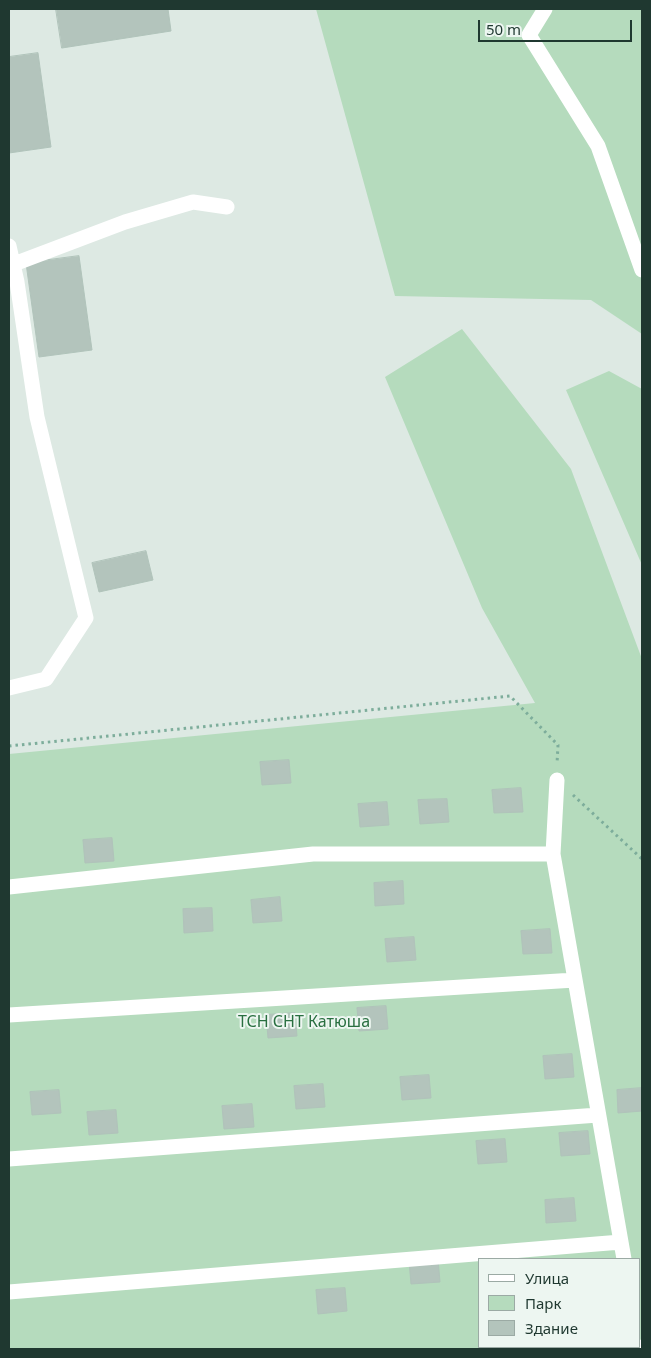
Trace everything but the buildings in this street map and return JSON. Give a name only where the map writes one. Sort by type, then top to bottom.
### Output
[{"type":"street","points":[[545,9],[529,35],[598,146],[642,270]]},
{"type":"street","points":[[14,264],[116,225],[193,202],[227,207]]},
{"type":"street","points":[[9,246],[14,264],[37,417],[86,618],[46,679],[9,688]]},
{"type":"street","points":[[556,780],[553,854],[624,1258]]},
{"type":"street","points":[[9,887],[313,854],[553,854]]},
{"type":"street","points":[[9,1015],[575,980]]},
{"type":"street","points":[[9,1159],[598,1115]]},
{"type":"street","points":[[9,1292],[620,1242]]},
{"type":"path","points":[[9,746],[510,696]]},
{"type":"green space","points":[[316,9],[642,9],[642,334],[591,300],[395,296]]},
{"type":"green space","name":"ТСН СНТ Катюша","points":[[462,329],[571,469],[642,659],[642,1349],[9,1349],[9,754],[535,703],[482,608],[385,377]]},
{"type":"green space","points":[[609,371],[642,389],[642,565],[566,390]]}]
